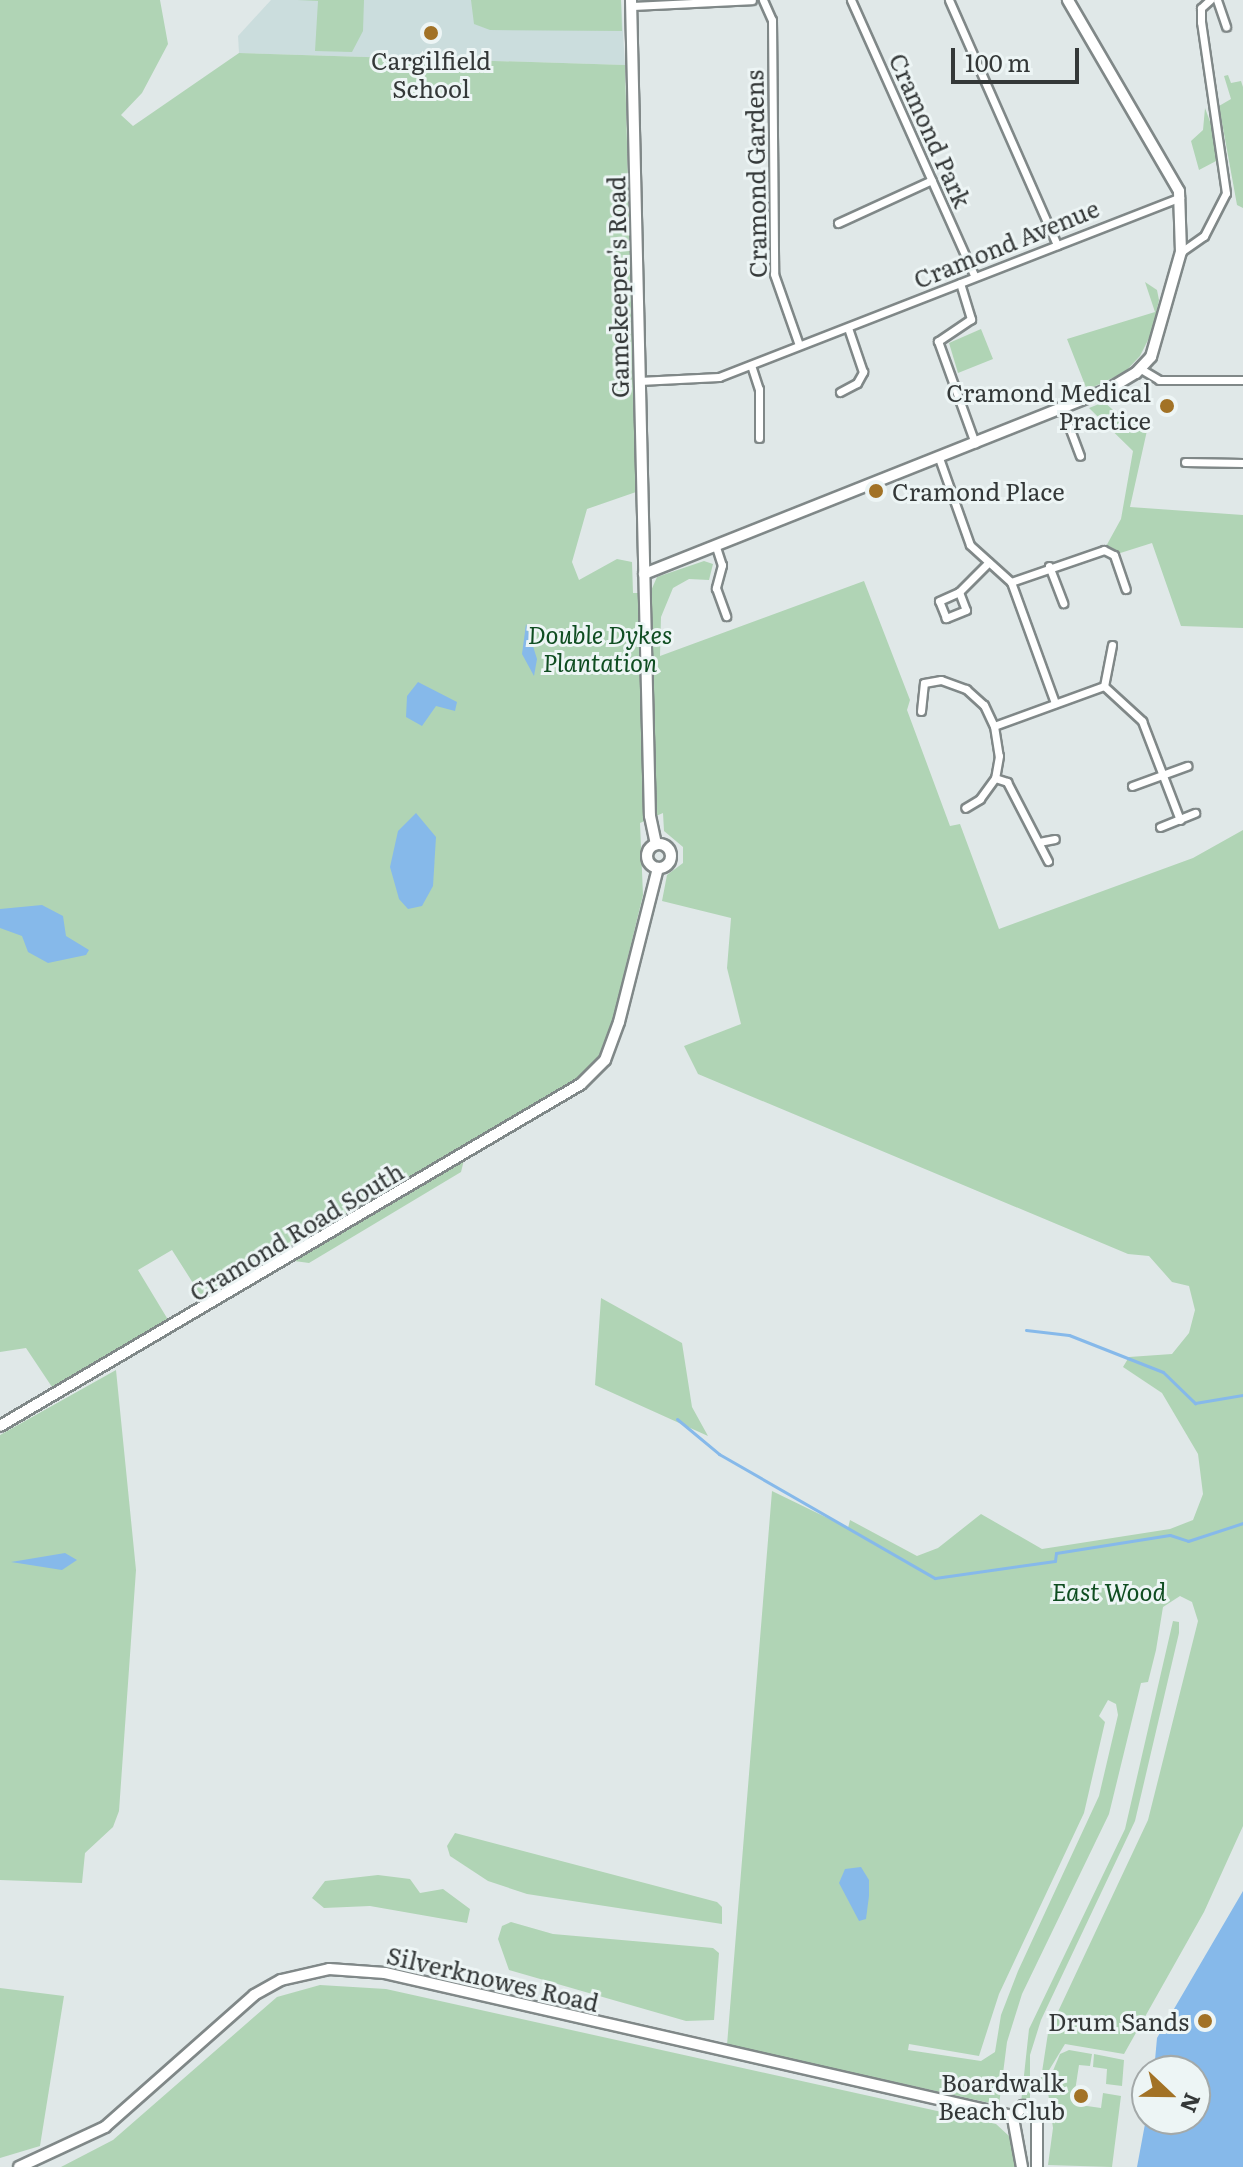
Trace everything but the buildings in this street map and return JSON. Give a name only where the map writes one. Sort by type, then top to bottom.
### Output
[{"type":"street","points":[[631,3],[752,0]]},
{"type":"street","name":"Cramond Gardens","points":[[763,0],[772,20],[774,274],[799,345]]},
{"type":"street","name":"Cramond Park","points":[[851,0],[975,277]]},
{"type":"street","points":[[949,0],[1057,245]]},
{"type":"street","points":[[644,574],[1062,408],[1117,385],[1141,369],[1157,344],[1181,252],[1180,197],[1173,177],[1068,0]]},
{"type":"street","points":[[1181,252],[1204,236],[1222,207],[1227,185],[1201,22],[1201,8],[1210,0]]},
{"type":"street","points":[[1217,0],[1226,26]]},
{"type":"street","name":"Gamekeeper's Road","points":[[631,3],[650,816],[656,844]]},
{"type":"street","points":[[838,223],[932,180]]},
{"type":"street","name":"Cramond Avenue","points":[[639,381],[709,379],[751,365],[1180,197]]},
{"type":"street","points":[[960,283],[971,319],[938,341],[975,443]]},
{"type":"street","points":[[840,392],[857,383],[863,372],[848,328]]},
{"type":"street","points":[[751,365],[759,389],[759,438]]},
{"type":"street","points":[[1141,369],[1159,380],[1243,380]]},
{"type":"street","points":[[1062,408],[1080,456]]},
{"type":"street","points":[[939,458],[970,545],[1011,582],[1055,703]]},
{"type":"street","points":[[1185,462],[1243,463]]},
{"type":"street","points":[[716,547],[722,565],[716,588],[726,616]]},
{"type":"street","points":[[1011,582],[1049,566],[1104,550],[1114,555],[1126,589]]},
{"type":"street","points":[[959,592],[989,562]]},
{"type":"street","points":[[1049,566],[1063,603]]},
{"type":"street","points":[[1104,686],[1112,645]]},
{"type":"street","points":[[921,711],[924,683],[941,680],[966,689],[984,705],[994,726],[999,756],[995,778],[980,799],[965,808]]},
{"type":"street","points":[[994,726],[1104,686]]},
{"type":"street","points":[[1104,686],[1142,721],[1180,820]]},
{"type":"street","points":[[1132,786],[1187,766]]},
{"type":"street","points":[[995,778],[1007,782],[1048,861]]},
{"type":"street","points":[[1160,827],[1195,813]]},
{"type":"street","points":[[1039,842],[1055,839]]},
{"type":"street","points":[[656,844],[666,845],[671,853],[669,863],[658,868],[647,856],[656,844]]},
{"type":"street","name":"Cramond Road South","points":[[0,1426],[563,1096],[605,1060],[658,868]]},
{"type":"street","name":"Silverknowes Road","points":[[19,2167],[105,2127],[261,1991],[329,1969],[385,1973],[1015,2121]]},
{"type":"street","points":[[1022,2167],[1015,2121],[1020,2107],[1031,2107],[1037,2115],[1034,2126],[1037,2167]]},
{"type":"street","points":[[1015,2121],[1034,2126]]},
{"type":"shaded area","name":"Cargilfield School","points":[[271,0],[621,0],[625,65],[239,53],[238,36]]},
{"type":"green space","points":[[0,0],[160,0],[168,44],[142,93],[121,115],[133,126],[239,53],[625,65],[636,492],[587,509],[572,562],[579,580],[617,559],[632,562],[633,593],[650,593],[657,577],[704,561],[713,564],[709,580],[689,579],[673,588],[661,617],[660,656],[864,581],[910,700],[907,710],[950,826],[960,824],[999,929],[1193,858],[1243,830],[1243,1826],[1204,1912],[1124,2054],[1065,2044],[1040,2085],[1048,2033],[1148,1820],[1198,1621],[1192,1602],[1180,1596],[1163,1607],[1148,1682],[1141,1683],[1109,1814],[1022,1994],[1007,2042],[999,2105],[727,2045],[772,1491],[848,1528],[850,1520],[917,1556],[938,1548],[981,1514],[1042,1549],[1170,1529],[1193,1520],[1203,1494],[1198,1454],[1162,1393],[1123,1367],[1129,1357],[1172,1354],[1189,1333],[1195,1310],[1189,1286],[1172,1282],[1149,1256],[1128,1254],[698,1074],[684,1046],[741,1024],[727,968],[731,918],[662,901],[667,875],[683,863],[683,847],[664,831],[663,813],[640,823],[643,895],[609,1035],[594,1070],[466,1152],[461,1172],[309,1263],[280,1259],[205,1302],[172,1250],[138,1270],[170,1323],[54,1390],[26,1348],[0,1352]],"holes":[[[1108,1700],[1116,1704],[1118,1715],[1099,1796],[1018,1971],[1001,2015],[995,2052],[981,2061],[908,2050],[909,2044],[979,2056],[999,1994],[1084,1813],[1105,1722],[1099,1716]]]},
{"type":"green space","points":[[297,0],[364,0],[363,31],[352,52],[315,51],[318,1]]},
{"type":"green space","points":[[471,0],[621,0],[622,31],[490,30],[474,24]]},
{"type":"green space","points":[[1228,75],[1231,83],[1241,81],[1243,87],[1243,208],[1237,205],[1219,106],[1231,99],[1224,76]]},
{"type":"green space","points":[[1205,108],[1219,146],[1218,160],[1199,170],[1191,141],[1203,130]]},
{"type":"green space","points":[[1145,282],[1157,290],[1159,300],[1152,332],[1140,356],[1125,372],[1087,390],[1067,339],[1155,312]]},
{"type":"green space","points":[[981,329],[993,359],[958,373],[949,343]]},
{"type":"green space","points":[[1104,402],[1120,416],[1148,426],[1130,507],[1243,515],[1243,628],[1181,626],[1152,543],[1114,555],[1104,550],[1121,519],[1133,451],[1089,408]]},
{"type":"green space","points":[[601,1298],[682,1343],[692,1407],[708,1436],[595,1385]]},
{"type":"green space","points":[[116,1370],[136,1570],[119,1811],[113,1827],[85,1853],[82,1883],[0,1880],[0,1435]]},
{"type":"green space","points":[[1173,1621],[1179,1622],[1179,1633],[1135,1821],[1041,2020],[1030,2055],[1030,2102],[1021,2103],[1029,2029],[1125,1829]]},
{"type":"green space","points":[[455,1833],[717,1902],[722,1907],[722,1924],[527,1894],[488,1881],[450,1856],[447,1846]]},
{"type":"green space","points":[[378,1875],[410,1879],[420,1893],[443,1889],[470,1909],[467,1923],[370,1906],[324,1908],[312,1898],[325,1881]]},
{"type":"green space","points":[[511,1922],[553,1934],[713,1948],[719,1953],[714,2020],[686,2021],[509,1970],[498,1939],[502,1926]]},
{"type":"green space","points":[[320,1985],[386,1989],[996,2124],[1009,2136],[1016,2167],[61,2167],[113,2140],[277,1997]]},
{"type":"green space","points":[[0,1988],[64,1996],[40,2146],[0,2158]]},
{"type":"green space","points":[[1069,2050],[1092,2054],[1090,2066],[1079,2065],[1073,2104],[1101,2108],[1103,2093],[1121,2096],[1112,2167],[1048,2165],[1053,2128],[1047,2085],[1060,2054]]},
{"type":"green space","points":[[1094,2054],[1124,2060],[1122,2086],[1106,2084],[1107,2069],[1093,2067]]},
{"type":"water","points":[[526,624],[537,659],[534,676],[522,654]]},
{"type":"water","points":[[418,682],[457,702],[455,711],[436,706],[422,726],[406,717],[407,696]]},
{"type":"water","points":[[416,813],[436,837],[433,886],[422,906],[408,909],[399,899],[390,867],[398,831]]},
{"type":"water","points":[[42,905],[63,916],[66,936],[89,950],[86,955],[48,963],[28,952],[22,936],[0,928],[0,909]]},
{"type":"water","points":[[65,1553],[77,1560],[62,1570],[11,1562]]},
{"type":"water","points":[[861,1867],[869,1880],[869,1896],[866,1919],[859,1921],[839,1883],[845,1869]]},
{"type":"water","name":"Drum Sands","points":[[1243,1891],[1243,2167],[1137,2167],[1143,2135],[1211,2135],[1211,2055],[1155,2055],[1157,2038]]},
{"type":"waterway","points":[[1026,1330],[1069,1335],[1163,1372],[1195,1403],[1243,1395]]},
{"type":"waterway","points":[[677,1419],[719,1454],[935,1578],[1055,1561],[1056,1553],[1170,1535],[1188,1541],[1243,1523]]},
{"type":"place","name":"Cargilfield School","points":[[431,33]]},
{"type":"place","name":"Cramond Medical Practice","points":[[1167,406]]},
{"type":"place","name":"Cramond Place","points":[[876,491]]},
{"type":"place","name":"Drum Sands","points":[[1205,2021]]},
{"type":"place","name":"Boardwalk Beach Club","points":[[1081,2096]]},
{"type":"park label","name":"Double Dykes Plantation","points":[[600,648]]},
{"type":"park label","name":"East Wood","points":[[1109,1591]]}]
